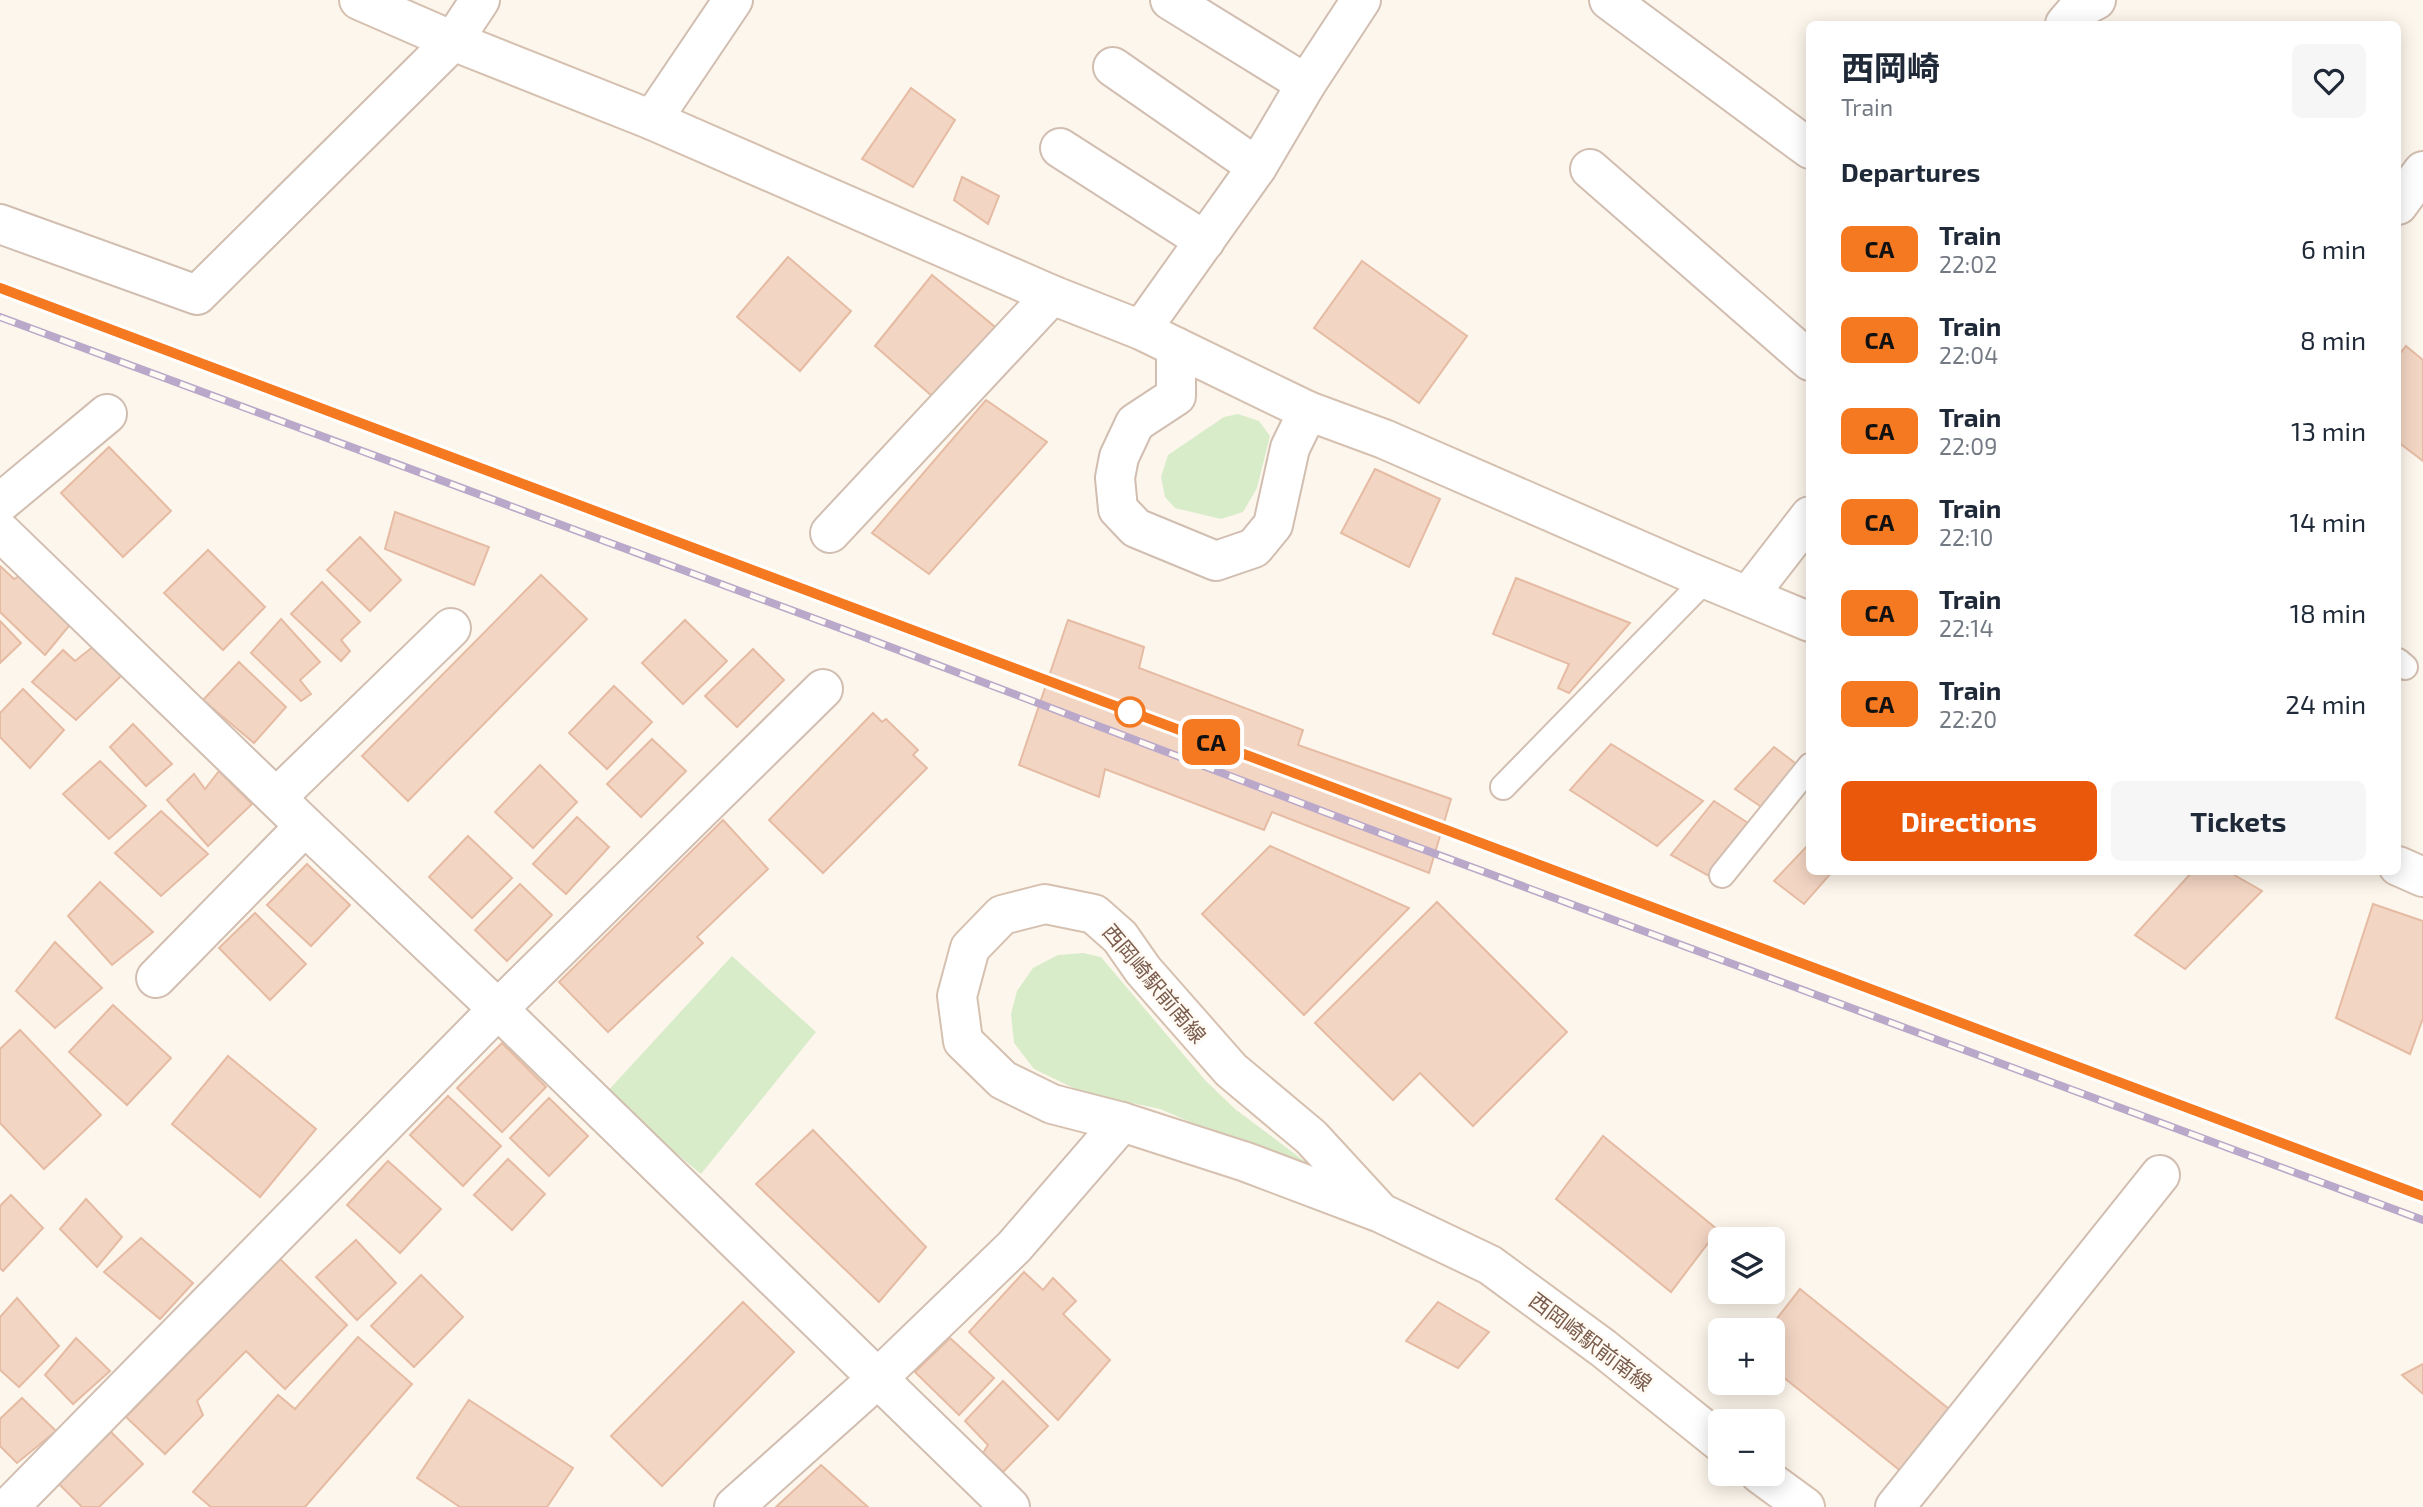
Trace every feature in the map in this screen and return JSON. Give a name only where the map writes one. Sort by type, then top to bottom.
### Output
[{"type":"street","points":[[359,0],[453,41],[652,120],[1052,295],[1141,330],[1308,411],[1384,439],[1806,620]]},
{"type":"street","points":[[0,224],[197,295],[453,41],[480,0]]},
{"type":"street","points":[[652,120],[733,0]]},
{"type":"street","points":[[1170,0],[1306,84]]},
{"type":"street","points":[[1141,330],[1257,167],[1306,84],[1361,0]]},
{"type":"street","points":[[1609,0],[1806,146]]},
{"type":"street","points":[[2068,21],[2077,10],[2096,0]]},
{"type":"street","points":[[1113,67],[1257,167]]},
{"type":"street","points":[[1060,148],[1205,241]]},
{"type":"street","points":[[1590,169],[1806,358]]},
{"type":"street","points":[[2401,201],[2423,171]]},
{"type":"street","points":[[830,533],[1052,295]]},
{"type":"street","points":[[1175,347],[1176,396],[1135,423],[1119,457],[1115,478],[1118,509],[1136,528],[1216,561],[1254,548],[1273,525],[1290,448],[1308,411]]},
{"type":"street","points":[[0,503],[107,414]]},
{"type":"street","points":[[1748,596],[1806,521]]},
{"type":"street","points":[[0,531],[498,1009],[1010,1507]]},
{"type":"street","points":[[276,797],[451,628]]},
{"type":"street","points":[[9,1507],[498,1009],[823,689]]},
{"type":"street","points":[[156,978],[305,826]]},
{"type":"street","points":[[2401,867],[2423,877]]},
{"type":"street","name":"西岡崎駅前南線","points":[[1381,1213],[1311,1137],[1231,1070],[1143,970],[1120,937],[1094,914],[1045,904],[1002,915],[970,948],[957,996],[963,1041],[1003,1080],[1052,1104],[1122,1122],[1246,1162],[1381,1213],[1490,1265],[1603,1348],[1708,1432]]},
{"type":"street","points":[[734,1507],[877,1379],[1014,1247],[1122,1122]]},
{"type":"street","points":[[1895,1507],[2160,1175]]},
{"type":"street","points":[[1776,1486],[1805,1507]]},
{"type":"lane","points":[[1503,787],[1706,579]]},
{"type":"lane","points":[[1722,874],[1806,771]]},
{"type":"green space","points":[[1238,414],[1259,421],[1270,436],[1257,488],[1243,512],[1221,519],[1175,508],[1165,497],[1161,477],[1168,455],[1224,417]]},
{"type":"green space","points":[[1083,953],[1101,957],[1205,1080],[1235,1109],[1335,1184],[1160,1109],[1084,1093],[1034,1069],[1014,1043],[1011,1014],[1017,991],[1033,968],[1058,955]]},
{"type":"green space","points":[[732,956],[816,1032],[701,1174],[605,1094]]},
{"type":"building","points":[[911,88],[955,120],[913,187],[862,159]]},
{"type":"building","points":[[962,177],[999,196],[988,224],[954,200]]},
{"type":"building","points":[[788,257],[851,311],[800,371],[737,317]]},
{"type":"building","points":[[1362,261],[1467,336],[1419,403],[1314,328]]},
{"type":"building","points":[[932,275],[1000,331],[941,404],[875,346]]},
{"type":"building","points":[[2406,346],[2423,360],[2423,461],[2401,444],[2401,352]]},
{"type":"building","points":[[986,400],[1047,442],[929,574],[872,533]]},
{"type":"building","points":[[109,447],[171,511],[123,557],[61,493]]},
{"type":"building","points":[[1375,469],[1440,499],[1409,567],[1341,533]]},
{"type":"building","points":[[395,512],[489,547],[474,585],[385,549]]},
{"type":"building","points":[[360,537],[401,580],[370,611],[327,570]]},
{"type":"building","points":[[208,550],[265,607],[223,650],[164,593]]},
{"type":"building","points":[[0,566],[14,579],[24,573],[73,621],[45,655],[0,612]]},
{"type":"building","points":[[541,575],[587,619],[408,801],[362,756]]},
{"type":"building","points":[[1516,578],[1630,623],[1569,693],[1558,688],[1569,664],[1493,634]]},
{"type":"building","points":[[322,582],[360,622],[341,640],[350,651],[341,661],[291,614]]},
{"type":"building","points":[[281,619],[320,662],[300,680],[311,694],[301,701],[251,653]]},
{"type":"building","points":[[685,620],[727,661],[683,704],[642,663]]},
{"type":"building","points":[[1068,620],[1144,647],[1139,668],[1303,730],[1298,745],[1451,799],[1429,873],[1272,812],[1264,830],[1105,769],[1099,797],[1019,765]]},
{"type":"building","points":[[0,621],[21,643],[0,663]]},
{"type":"building","points":[[94,646],[124,673],[76,720],[32,682],[63,650],[75,661]]},
{"type":"building","points":[[753,649],[784,680],[737,727],[705,696]]},
{"type":"building","points":[[239,662],[286,707],[254,743],[203,700]]},
{"type":"building","points":[[614,686],[652,722],[607,769],[569,733]]},
{"type":"building","points":[[23,689],[64,730],[30,768],[0,737],[0,713]]},
{"type":"building","points":[[873,713],[882,722],[886,719],[918,750],[913,755],[927,768],[823,873],[769,820]]},
{"type":"building","points":[[133,724],[172,764],[146,786],[110,747]]},
{"type":"building","points":[[652,739],[686,771],[641,817],[607,784]]},
{"type":"building","points":[[1611,744],[1703,801],[1657,846],[1570,790]]},
{"type":"building","points":[[1774,747],[1799,766],[1763,808],[1735,789]]},
{"type":"building","points":[[100,761],[146,806],[109,839],[63,794]]},
{"type":"building","points":[[540,765],[577,802],[533,848],[495,812]]},
{"type":"building","points":[[219,771],[252,804],[208,846],[167,800],[194,774],[205,789]]},
{"type":"building","points":[[1714,801],[1748,823],[1709,876],[1671,855]]},
{"type":"building","points":[[161,811],[208,854],[161,896],[115,853]]},
{"type":"building","points":[[577,817],[609,847],[566,894],[533,864]]},
{"type":"building","points":[[723,820],[768,869],[697,937],[703,943],[608,1032],[559,982]]},
{"type":"building","points":[[468,836],[512,878],[472,918],[429,877]]},
{"type":"building","points":[[1270,846],[1409,908],[1304,1015],[1202,914]]},
{"type":"building","points":[[1806,847],[1806,875],[1829,875],[1804,904],[1774,881]]},
{"type":"building","points":[[307,864],[350,905],[311,946],[267,905]]},
{"type":"building","points":[[2189,875],[2234,875],[2262,891],[2185,969],[2135,935]]},
{"type":"building","points":[[100,882],[153,932],[112,965],[68,916]]},
{"type":"building","points":[[520,884],[552,915],[507,961],[475,930]]},
{"type":"building","points":[[1437,902],[1567,1032],[1473,1126],[1420,1073],[1393,1100],[1315,1023]]},
{"type":"building","points":[[2373,904],[2423,921],[2423,1018],[2410,1054],[2336,1018]]},
{"type":"building","points":[[255,913],[306,964],[270,1000],[219,948]]},
{"type":"building","points":[[55,942],[102,988],[55,1028],[16,991]]},
{"type":"building","points":[[113,1005],[171,1058],[127,1105],[69,1052]]},
{"type":"building","points":[[20,1030],[101,1115],[44,1169],[0,1123],[0,1049]]},
{"type":"building","points":[[502,1043],[546,1087],[502,1132],[457,1088]]},
{"type":"building","points":[[228,1056],[316,1129],[260,1197],[172,1124]]},
{"type":"building","points":[[448,1096],[501,1146],[463,1186],[410,1135]]},
{"type":"building","points":[[549,1098],[588,1136],[549,1176],[510,1138]]},
{"type":"building","points":[[813,1130],[926,1247],[879,1302],[756,1184]]},
{"type":"building","points":[[1603,1136],[1714,1227],[1708,1227],[1708,1243],[1671,1292],[1556,1199]]},
{"type":"building","points":[[508,1159],[545,1194],[512,1230],[474,1195]]},
{"type":"building","points":[[388,1161],[441,1209],[400,1253],[347,1205]]},
{"type":"building","points":[[11,1195],[43,1228],[3,1271],[0,1268],[0,1206]]},
{"type":"building","points":[[86,1199],[122,1237],[97,1267],[60,1229]]},
{"type":"building","points":[[141,1238],[193,1283],[160,1319],[104,1272]]},
{"type":"building","points":[[356,1240],[396,1283],[357,1320],[316,1277]]},
{"type":"building","points":[[280,1259],[347,1325],[285,1389],[246,1351],[197,1401],[203,1415],[165,1454],[126,1417]]},
{"type":"building","points":[[1024,1272],[1043,1290],[1053,1278],[1076,1301],[1063,1314],[1110,1360],[1058,1420],[969,1332]]},
{"type":"building","points":[[421,1275],[463,1317],[414,1367],[371,1326]]},
{"type":"building","points":[[1800,1289],[1949,1409],[1902,1472],[1785,1379],[1785,1318],[1777,1318]]},
{"type":"building","points":[[17,1298],[59,1346],[19,1387],[0,1370],[0,1317]]},
{"type":"building","points":[[743,1302],[794,1352],[662,1486],[611,1436]]},
{"type":"building","points":[[1438,1302],[1489,1332],[1458,1368],[1406,1341]]},
{"type":"building","points":[[358,1337],[412,1384],[305,1507],[211,1507],[193,1492],[278,1395],[295,1409]]},
{"type":"building","points":[[76,1338],[110,1371],[73,1404],[45,1375]]},
{"type":"building","points":[[950,1338],[994,1378],[959,1415],[915,1372]]},
{"type":"building","points":[[2423,1364],[2423,1394],[2402,1375]]},
{"type":"building","points":[[1003,1381],[1048,1426],[1003,1472],[983,1453],[988,1445],[965,1421]]},
{"type":"building","points":[[22,1398],[56,1431],[17,1463],[0,1446],[0,1419]]},
{"type":"building","points":[[469,1400],[573,1468],[547,1507],[460,1507],[417,1478]]},
{"type":"building","points":[[111,1432],[143,1464],[99,1507],[82,1507],[58,1483]]},
{"type":"building","points":[[821,1465],[868,1507],[776,1507]]},
{"type":"railway","points":[[0,288],[2423,1196]]},
{"type":"railway","points":[[0,317],[2423,1220]]},
{"type":"train","name":"CA","points":[[0,288],[2423,1196]]}]
